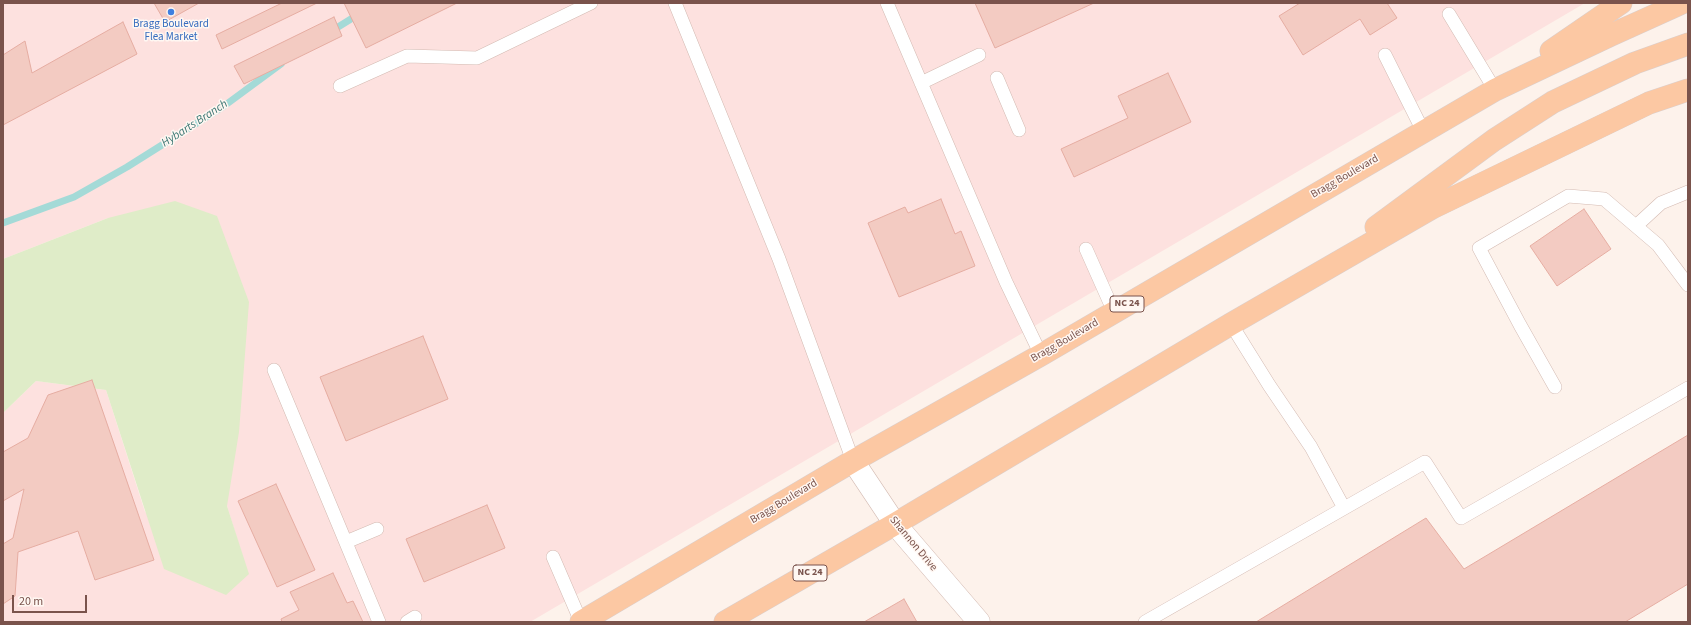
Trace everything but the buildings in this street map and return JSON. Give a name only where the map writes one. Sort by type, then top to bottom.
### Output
[{"type":"main road","points":[[1495,90],[1621,3]]},
{"type":"main road","name":"Bragg Boulevard","points":[[581,622],[853,461],[1041,355],[1495,90],[1682,3]]},
{"type":"main road","points":[[1295,287],[1494,140],[1552,102],[1635,63],[1688,44]]},
{"type":"main road","name":"NC 24","points":[[725,622],[895,524],[1231,324],[1432,208],[1649,103],[1688,90]]},
{"type":"street","name":"Shannon Drive","points":[[853,461],[895,524],[979,622]]},
{"type":"lane","points":[[340,86],[408,56],[477,58],[591,3]]},
{"type":"lane","points":[[675,3],[779,259],[853,461]]},
{"type":"lane","points":[[887,3],[1006,282],[1041,355]]},
{"type":"lane","points":[[1449,14],[1495,90]]},
{"type":"lane","points":[[921,83],[979,55]]},
{"type":"lane","points":[[1385,55],[1423,131]]},
{"type":"lane","points":[[997,78],[1019,130]]},
{"type":"lane","points":[[1636,226],[1661,203],[1688,192]]},
{"type":"lane","points":[[1555,387],[1520,326],[1479,248],[1568,196],[1604,199],[1658,245],[1688,285]]},
{"type":"lane","points":[[1086,249],[1114,312]]},
{"type":"lane","points":[[1231,324],[1269,385],[1311,447],[1344,508]]},
{"type":"lane","points":[[274,370],[379,622]]},
{"type":"lane","points":[[1145,622],[1425,462],[1461,518],[1688,388]]},
{"type":"lane","points":[[346,542],[377,529]]},
{"type":"lane","points":[[553,556],[581,622]]},
{"type":"shaded area","points":[[3,3],[1585,3],[530,622],[3,622],[3,413],[36,381],[106,390],[145,512],[248,574],[227,506],[108,218],[3,259]]},
{"type":"green space","points":[[175,201],[217,216],[249,302],[239,432],[227,506],[249,574],[226,595],[164,569],[106,390],[36,381],[3,413],[3,259],[108,218]]},
{"type":"waterway","name":"Hybarts Branch","points":[[330,32],[359,14]]},
{"type":"waterway","name":"Hybarts Branch","points":[[3,223],[74,197],[127,167],[224,106],[281,64]]},
{"type":"place","name":"Bragg Boulevard Flea Market","points":[[171,12]]}]
